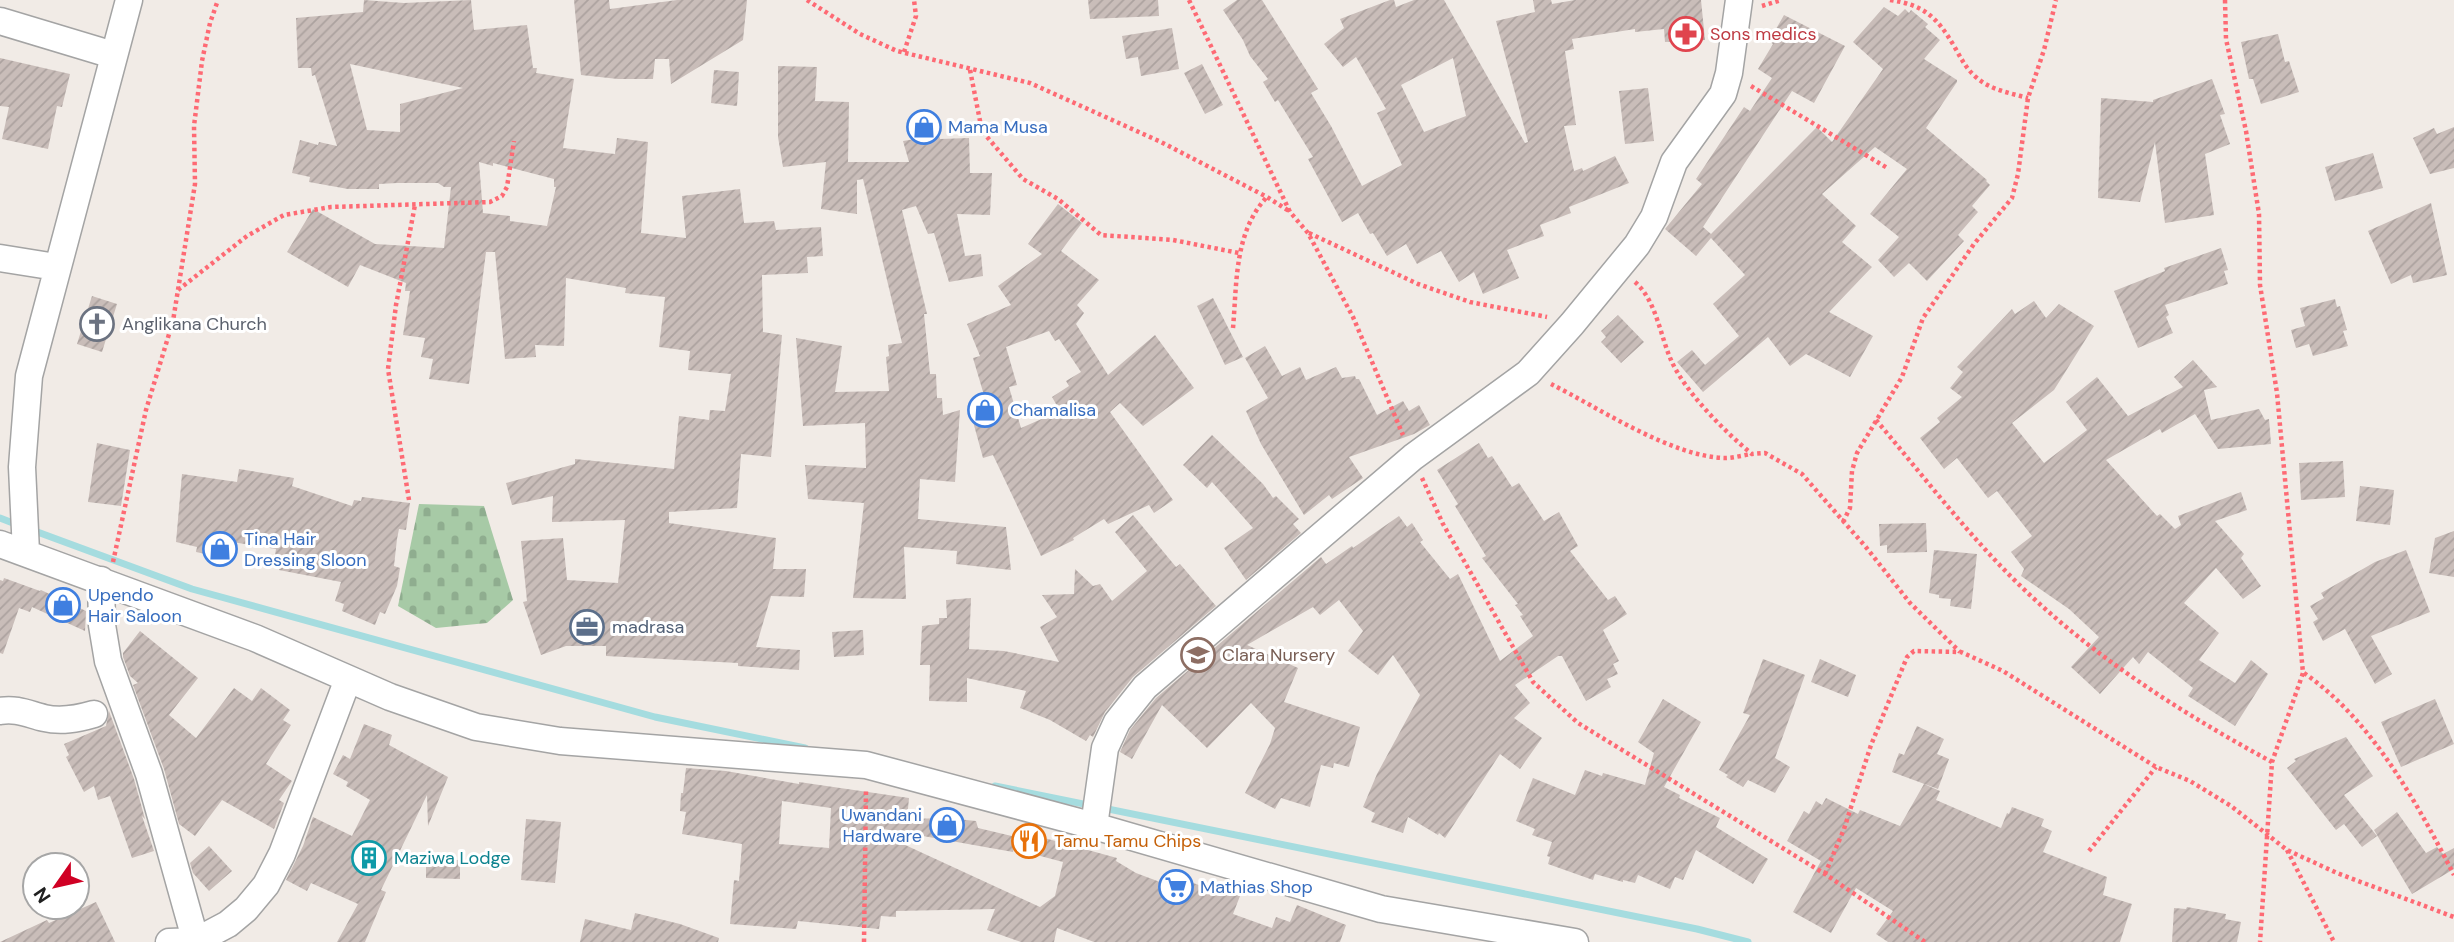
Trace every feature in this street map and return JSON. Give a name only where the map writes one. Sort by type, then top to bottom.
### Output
[{"type":"street","points":[[26,552],[22,467],[29,376],[129,0]]},
{"type":"street","points":[[1094,826],[1105,748],[1117,722],[1145,687],[1413,457],[1528,373],[1615,272],[1654,217],[1674,162],[1723,94],[1729,73],[1739,0]]},
{"type":"street","points":[[0,22],[113,55]]},
{"type":"street","points":[[0,258],[56,267]]},
{"type":"street","points":[[0,544],[255,638],[390,697],[476,727],[560,741],[866,765],[1094,826],[1381,909],[1575,942]]},
{"type":"street","points":[[100,580],[102,625],[108,661],[149,774],[196,941]]},
{"type":"street","points":[[169,942],[196,941],[228,924],[246,909],[266,885],[282,854],[348,679]]},
{"type":"street","points":[[0,712],[21,711],[62,720],[93,714]]},
{"type":"path","points":[[100,580],[114,560],[146,410],[173,321],[195,184],[194,126],[202,61],[218,0]]},
{"type":"path","points":[[807,0],[860,34],[904,52],[1030,83],[1161,142],[1267,197],[1290,212]]},
{"type":"path","points":[[904,52],[916,16],[914,0]]},
{"type":"path","points":[[1189,0],[1290,212],[1308,233],[1353,317],[1443,524],[1533,682],[1578,723],[1825,874],[1925,942]]},
{"type":"path","points":[[1890,0],[1911,3],[1928,12],[1942,28],[1965,66],[1978,79],[1997,90],[2028,98]]},
{"type":"path","points":[[1843,522],[1850,508],[1852,471],[1857,453],[1902,377],[1923,318],[1974,244],[2012,198],[2018,174],[2028,98],[2044,50],[2056,0]]},
{"type":"path","points":[[2225,0],[2226,39],[2246,131],[2259,214],[2260,285],[2277,393],[2303,673],[2272,762],[2260,942]]},
{"type":"path","points":[[970,69],[982,131],[1023,179],[1058,199],[1101,235],[1173,240],[1239,253]]},
{"type":"path","points":[[1729,73],[1889,169]]},
{"type":"path","points":[[177,290],[247,236],[284,215],[331,207],[490,202],[502,196],[507,187],[514,141]]},
{"type":"path","points":[[1233,328],[1239,253],[1254,212],[1267,197]]},
{"type":"path","points":[[409,500],[388,369],[396,305],[415,205]]},
{"type":"path","points":[[1308,233],[1418,284],[1469,302],[1531,313],[1572,324]]},
{"type":"path","points":[[1615,272],[1636,283],[1644,291],[1672,362],[1693,394],[1752,454]]},
{"type":"path","points":[[1528,373],[1652,436],[1696,453],[1726,458],[1765,453],[1802,474],[1910,603],[1961,652],[2003,671],[2156,767],[2190,781],[2231,806],[2287,850],[2337,873],[2454,918]]},
{"type":"path","points":[[1876,420],[1977,539],[2031,597],[2151,691],[2210,729],[2272,762]]},
{"type":"path","points":[[1825,874],[1844,830],[1871,745],[1907,657],[1914,651],[1961,652]]},
{"type":"path","points":[[2303,673],[2325,688],[2360,723],[2423,816],[2454,875]]},
{"type":"path","points":[[864,942],[866,765]]},
{"type":"path","points":[[2090,851],[2156,767]]},
{"type":"path","points":[[2287,850],[2334,942]]},
{"type":"green space","points":[[419,504],[484,506],[513,600],[487,623],[436,628],[398,606]]},
{"type":"building","points":[[364,0],[404,3],[471,0],[474,30],[527,25],[536,73],[574,79],[563,148],[615,154],[617,138],[648,142],[641,233],[686,238],[682,196],[740,189],[744,223],[774,221],[776,230],[821,227],[823,256],[807,257],[808,273],[762,275],[763,332],[782,335],[771,457],[741,454],[737,508],[669,512],[669,523],[776,538],[773,569],[806,569],[804,597],[771,596],[756,647],[800,650],[799,670],[738,666],[738,663],[606,656],[606,646],[566,646],[541,655],[523,602],[527,601],[521,541],[563,538],[567,580],[618,583],[625,520],[552,522],[553,496],[512,505],[506,483],[575,464],[575,459],[674,469],[679,416],[709,420],[710,410],[725,411],[731,374],[688,370],[690,351],[659,347],[665,297],[625,293],[626,288],[566,278],[564,346],[535,345],[536,357],[505,359],[495,252],[486,252],[469,384],[429,379],[433,359],[421,357],[425,338],[403,335],[410,291],[405,291],[406,283],[360,265],[348,287],[287,252],[313,209],[375,244],[444,248],[451,187],[438,183],[397,183],[379,184],[379,189],[348,189],[309,182],[310,177],[292,173],[300,140],[337,146],[315,75],[312,76],[311,68],[298,68],[296,18],[363,12]],"holes":[[[350,64],[463,88],[400,104],[400,132],[367,130]],[[479,162],[493,166],[493,163],[554,179],[556,187],[547,226],[510,221],[510,216],[483,213]]]},
{"type":"building","points":[[574,0],[609,0],[610,9],[677,0],[747,0],[743,40],[671,84],[669,59],[655,59],[653,79],[581,75]]},
{"type":"building","points":[[1088,0],[1158,0],[1159,16],[1090,19]]},
{"type":"building","points":[[1237,0],[1262,0],[1318,89],[1311,93],[1362,186],[1402,165],[1377,113],[1386,109],[1356,57],[1343,67],[1324,44],[1344,28],[1340,19],[1390,0],[1394,0],[1396,7],[1414,0],[1444,0],[1525,143],[1528,142],[1496,21],[1535,12],[1533,0],[1551,0],[1552,4],[1575,0],[1701,0],[1705,40],[1665,42],[1664,29],[1635,32],[1635,29],[1572,39],[1574,49],[1565,51],[1576,125],[1564,126],[1574,171],[1582,168],[1583,171],[1615,156],[1629,183],[1569,207],[1571,213],[1540,225],[1544,236],[1507,250],[1519,278],[1483,294],[1474,272],[1459,282],[1441,251],[1417,264],[1406,244],[1387,256],[1358,213],[1342,222],[1308,159],[1313,157],[1278,100],[1275,102],[1263,82],[1268,79],[1250,56],[1223,10]],"holes":[[[1453,58],[1466,116],[1424,132],[1401,85]]]},
{"type":"building","points":[[1884,7],[1898,16],[1905,9],[1909,13],[1911,10],[1928,24],[1925,27],[1940,40],[1924,59],[1957,82],[1926,128],[1987,180],[1990,185],[1972,206],[1978,212],[1958,235],[1964,241],[1927,281],[1909,263],[1894,277],[1878,260],[1899,237],[1870,214],[1907,169],[1875,147],[1822,194],[1856,226],[1842,242],[1872,267],[1829,312],[1873,336],[1850,377],[1806,354],[1790,366],[1768,337],[1703,392],[1677,362],[1692,350],[1705,365],[1739,336],[1713,304],[1745,275],[1711,238],[1696,256],[1665,229],[1702,184],[1696,179],[1744,107],[1750,111],[1772,78],[1758,69],[1773,44],[1769,41],[1784,15],[1845,46],[1814,103],[1792,91],[1703,227],[1711,234],[1817,127],[1832,142],[1883,69],[1853,42]]},
{"type":"building","points":[[1172,28],[1179,69],[1141,76],[1138,57],[1126,59],[1122,36]]},
{"type":"building","points":[[2278,34],[2285,62],[2289,61],[2299,92],[2261,104],[2253,79],[2249,79],[2241,42]]},
{"type":"building","points":[[0,58],[70,74],[62,107],[57,106],[48,149],[2,139],[9,107],[0,106]]},
{"type":"building","points":[[1202,64],[1223,105],[1205,114],[1184,73]]},
{"type":"building","points":[[778,66],[817,67],[815,101],[849,102],[848,162],[909,162],[903,141],[939,135],[940,139],[969,138],[970,173],[992,173],[990,215],[957,214],[965,256],[981,254],[983,276],[949,282],[934,233],[928,234],[916,206],[902,210],[927,314],[924,314],[930,374],[936,374],[937,398],[942,398],[943,415],[960,410],[955,482],[920,479],[918,519],[1006,527],[1011,570],[956,564],[957,551],[904,547],[906,599],[853,598],[864,503],[808,499],[805,465],[866,468],[865,423],[803,426],[796,338],[842,346],[835,392],[889,391],[886,357],[889,356],[888,345],[902,343],[863,179],[857,180],[857,214],[821,209],[826,162],[783,167],[778,137]]},
{"type":"building","points":[[714,70],[739,72],[737,106],[711,103]]},
{"type":"building","points":[[2212,79],[2225,114],[2220,115],[2230,144],[2205,154],[2214,215],[2165,223],[2155,142],[2140,202],[2098,198],[2101,98],[2153,102]]},
{"type":"building","points":[[1648,88],[1654,141],[1625,144],[1619,91]]},
{"type":"building","points":[[2454,127],[2454,168],[2430,174],[2413,138],[2434,128],[2437,134]]},
{"type":"building","points":[[2373,153],[2383,188],[2335,201],[2325,167]]},
{"type":"building","points":[[2431,203],[2447,275],[2413,283],[2411,275],[2391,284],[2368,231]]},
{"type":"building","points":[[1058,204],[1082,223],[1061,251],[1099,280],[1077,305],[1084,313],[1076,324],[1108,375],[1155,335],[1194,388],[1143,426],[1120,403],[1110,412],[1173,500],[1154,513],[1149,505],[1108,524],[1104,519],[1073,538],[1074,540],[1041,556],[993,455],[983,458],[969,407],[986,402],[973,358],[980,356],[967,324],[1011,305],[998,286],[1042,254],[1028,244]],"holes":[[[1049,331],[1055,341],[1059,339],[1081,372],[1066,381],[1069,386],[1052,397],[1060,411],[1021,428],[1009,387],[1017,385],[1006,347]]]},
{"type":"building","points":[[2221,248],[2228,270],[2224,271],[2228,284],[2165,305],[2169,315],[2166,317],[2173,333],[2138,348],[2114,291],[2165,271],[2164,268]]},
{"type":"building","name":"Anglikana Church","points":[[92,296],[117,304],[102,352],[77,344]]},
{"type":"building","points":[[1213,298],[1243,357],[1225,365],[1197,306]]},
{"type":"building","points":[[2335,299],[2337,307],[2340,306],[2347,330],[2343,331],[2348,346],[2313,356],[2309,344],[2296,348],[2291,330],[2305,326],[2300,308]]},
{"type":"building","points":[[2034,301],[2046,318],[2059,304],[2094,326],[2054,390],[2012,423],[2044,463],[2087,430],[2066,402],[2097,377],[2128,416],[2183,387],[2174,377],[2193,360],[2217,387],[2204,390],[2211,420],[2259,409],[2265,420],[2269,419],[2271,444],[2218,449],[2195,414],[2162,433],[2160,429],[2106,460],[2157,516],[2160,514],[2175,529],[2181,525],[2178,516],[2241,492],[2247,510],[2215,521],[2244,554],[2241,558],[2261,586],[2243,599],[2216,568],[2184,603],[2219,633],[2199,660],[2235,683],[2251,660],[2268,674],[2235,726],[2188,696],[2193,688],[2148,652],[2139,664],[2133,657],[2100,694],[2071,667],[2099,637],[2069,609],[2021,576],[2024,569],[2011,552],[2032,536],[1997,491],[1988,498],[1957,458],[1944,469],[1920,438],[1940,422],[1937,418],[1962,397],[1950,388],[1963,372],[1957,367],[2012,309],[2015,314]]},
{"type":"building","points":[[1618,315],[1644,342],[1621,363],[1601,342],[1606,337],[1601,331]]},
{"type":"building","points":[[1265,346],[1282,376],[1300,367],[1306,380],[1336,367],[1342,378],[1355,376],[1359,379],[1377,415],[1403,401],[1409,411],[1419,405],[1430,425],[1414,434],[1349,457],[1363,478],[1332,499],[1329,495],[1304,515],[1261,444],[1246,411],[1268,398],[1245,358]]},
{"type":"building","points":[[1212,435],[1263,484],[1273,498],[1276,496],[1299,519],[1293,524],[1301,533],[1246,580],[1224,548],[1253,528],[1212,482],[1207,488],[1183,465]]},
{"type":"building","points":[[97,443],[130,450],[121,506],[88,502]]},
{"type":"building","points":[[1479,443],[1488,458],[1492,456],[1512,487],[1519,483],[1544,521],[1559,512],[1578,546],[1570,551],[1608,600],[1615,596],[1627,614],[1603,630],[1619,661],[1613,664],[1618,674],[1607,679],[1611,687],[1586,701],[1562,656],[1558,656],[1515,685],[1530,703],[1514,718],[1542,738],[1520,769],[1500,754],[1445,838],[1408,817],[1403,833],[1371,822],[1375,813],[1363,807],[1377,774],[1420,695],[1393,655],[1378,675],[1348,651],[1363,631],[1339,600],[1320,615],[1313,607],[1247,645],[1298,668],[1284,702],[1360,727],[1349,767],[1334,763],[1333,768],[1321,765],[1310,807],[1281,798],[1275,809],[1245,793],[1270,744],[1275,728],[1251,703],[1207,748],[1162,705],[1132,759],[1120,752],[1130,730],[1156,698],[1321,557],[1326,564],[1399,516],[1407,527],[1412,523],[1423,540],[1420,542],[1450,579],[1458,574],[1500,661],[1533,636],[1520,616],[1523,615],[1515,605],[1518,604],[1482,558],[1486,556],[1455,506],[1458,504],[1437,470]]},
{"type":"building","points":[[2343,461],[2345,497],[2301,500],[2299,463]]},
{"type":"building","points":[[239,469],[294,478],[292,486],[352,506],[354,500],[361,501],[362,497],[410,503],[406,530],[399,529],[397,539],[394,566],[400,568],[397,586],[385,614],[380,612],[375,625],[342,611],[344,604],[335,601],[341,582],[279,570],[280,562],[274,561],[276,549],[232,542],[229,559],[196,552],[197,547],[176,542],[182,474],[237,482]]},
{"type":"building","points":[[2360,486],[2394,490],[2390,525],[2356,521]]},
{"type":"building","points":[[1133,515],[1176,567],[1180,564],[1216,606],[1133,677],[1105,712],[1093,737],[1090,735],[1086,741],[1050,720],[1020,708],[1026,691],[967,678],[967,702],[929,701],[930,665],[920,665],[922,626],[939,624],[939,618],[947,618],[946,600],[971,598],[969,649],[1004,651],[1059,662],[1040,627],[1057,617],[1042,595],[1074,594],[1075,569],[1093,586],[1100,584],[1112,601],[1147,571],[1115,532]]},
{"type":"building","points":[[1926,523],[1927,552],[1887,553],[1887,545],[1880,546],[1879,524]]},
{"type":"building","points":[[2454,531],[2454,577],[2429,573],[2435,538]]},
{"type":"building","points":[[1934,550],[1977,554],[1971,609],[1950,606],[1951,599],[1939,598],[1939,595],[1929,593]]},
{"type":"building","points":[[2406,550],[2430,612],[2371,636],[2392,674],[2375,684],[2345,629],[2323,641],[2313,622],[2318,619],[2310,606],[2324,598],[2321,593],[2375,562]]},
{"type":"building","points":[[4,578],[41,590],[86,611],[85,631],[32,607],[30,612],[19,608],[3,654],[0,653],[0,580],[3,581]]},
{"type":"building","points":[[863,630],[864,655],[834,657],[832,632]]},
{"type":"building","points":[[140,631],[198,678],[169,715],[196,738],[234,688],[252,701],[261,688],[290,710],[283,720],[291,725],[266,764],[292,781],[279,800],[284,803],[274,829],[222,800],[195,836],[179,824],[164,769],[133,685],[138,683],[130,676],[123,657],[123,653]]},
{"type":"building","points":[[1763,659],[1805,675],[1775,758],[1790,767],[1775,793],[1748,780],[1743,787],[1719,770],[1750,715],[1743,713]]},
{"type":"building","points":[[1820,659],[1856,675],[1848,697],[1811,682]]},
{"type":"building","points":[[1663,699],[1701,722],[1664,787],[1680,795],[1679,798],[1720,818],[1716,827],[1768,859],[1753,884],[1696,850],[1683,880],[1675,877],[1670,889],[1638,875],[1635,883],[1595,874],[1593,880],[1548,864],[1550,857],[1547,856],[1552,842],[1532,835],[1535,829],[1516,821],[1533,778],[1575,795],[1585,770],[1645,785],[1654,753],[1638,742]]},
{"type":"building","points":[[2435,699],[2454,744],[2401,767],[2381,722]]},
{"type":"building","points":[[109,711],[134,779],[145,819],[142,816],[154,851],[132,858],[110,796],[98,800],[94,786],[84,792],[66,757],[69,755],[64,744],[106,726]]},
{"type":"building","points":[[364,724],[392,735],[389,745],[448,777],[428,826],[427,795],[381,890],[386,892],[365,942],[337,942],[358,904],[311,883],[307,891],[286,880],[303,846],[313,817],[352,836],[370,800],[346,786],[348,782],[333,774],[343,755],[350,759]]},
{"type":"building","points":[[1917,726],[1944,739],[1937,754],[1949,759],[1938,789],[1892,772],[1899,753],[1904,755]]},
{"type":"building","points":[[2346,737],[2373,776],[2344,795],[2377,836],[2362,847],[2344,824],[2336,830],[2287,768],[2296,761],[2294,759]]},
{"type":"building","points":[[686,768],[726,771],[799,784],[909,798],[907,819],[947,818],[976,821],[978,828],[1016,837],[1013,852],[878,828],[877,832],[1040,907],[1055,896],[1063,862],[1014,849],[1019,831],[1117,858],[1116,861],[1136,873],[1168,885],[1171,875],[1221,893],[1223,889],[1240,896],[1233,914],[1272,928],[1276,917],[1290,922],[1297,905],[1346,925],[1340,942],[1094,942],[1057,928],[1054,942],[1021,942],[987,930],[995,909],[896,911],[896,917],[881,916],[879,929],[798,921],[796,929],[730,924],[734,880],[739,881],[742,844],[682,834],[686,812],[680,811]],"holes":[[[782,801],[831,808],[829,848],[779,844]]]},
{"type":"building","points":[[1924,784],[1940,791],[1936,800],[2001,828],[2012,807],[2044,819],[2041,826],[2052,831],[2043,852],[2107,877],[2103,895],[2132,904],[2120,942],[1888,942],[1876,934],[1893,911],[1856,888],[1831,933],[1793,912],[1821,861],[1787,841],[1804,811],[1809,814],[1816,801],[1822,805],[1826,798],[1858,814],[1860,810],[1900,826]]},
{"type":"building","points":[[2397,812],[2426,853],[2437,847],[2443,854],[2454,848],[2454,869],[2412,894],[2374,830]]},
{"type":"building","points":[[526,819],[561,822],[555,883],[521,880]]},
{"type":"building","points":[[209,846],[232,871],[209,891],[193,873],[190,863]]},
{"type":"building","points":[[426,859],[460,860],[460,879],[426,878]]},
{"type":"building","points":[[96,902],[115,942],[0,942],[45,921],[91,921],[91,904]]},
{"type":"building","points":[[2187,907],[2226,914],[2225,919],[2241,922],[2237,942],[2172,942],[2174,908]]},
{"type":"building","points":[[635,913],[680,924],[719,938],[718,942],[580,942],[585,919],[631,930]]},
{"type":"waterway","points":[[0,518],[18,525]]},
{"type":"waterway","points":[[32,530],[192,589],[655,717],[805,748]]},
{"type":"waterway","points":[[995,786],[1697,929],[1748,942]]},
{"type":"place","name":"Sons medics","points":[[1686,34]]},
{"type":"place","name":"Mama Musa","points":[[924,127]]},
{"type":"place","name":"Anglikana Church","points":[[97,324]]},
{"type":"place","name":"Chamalisa","points":[[985,410]]},
{"type":"place","name":"Tina Hair Dressing Sloon","points":[[220,549]]},
{"type":"place","name":"Upendo Hair Saloon","points":[[63,605]]},
{"type":"place","name":"madrasa","points":[[587,627]]},
{"type":"place","name":"Clara Nursery","points":[[1198,655]]},
{"type":"place","name":"Uwandani Hardware","points":[[947,825]]},
{"type":"place","name":"Tamu Tamu Chips","points":[[1029,841]]},
{"type":"place","name":"Maziwa Lodge","points":[[369,858]]},
{"type":"place","name":"Mathias Shop","points":[[1176,887]]}]
